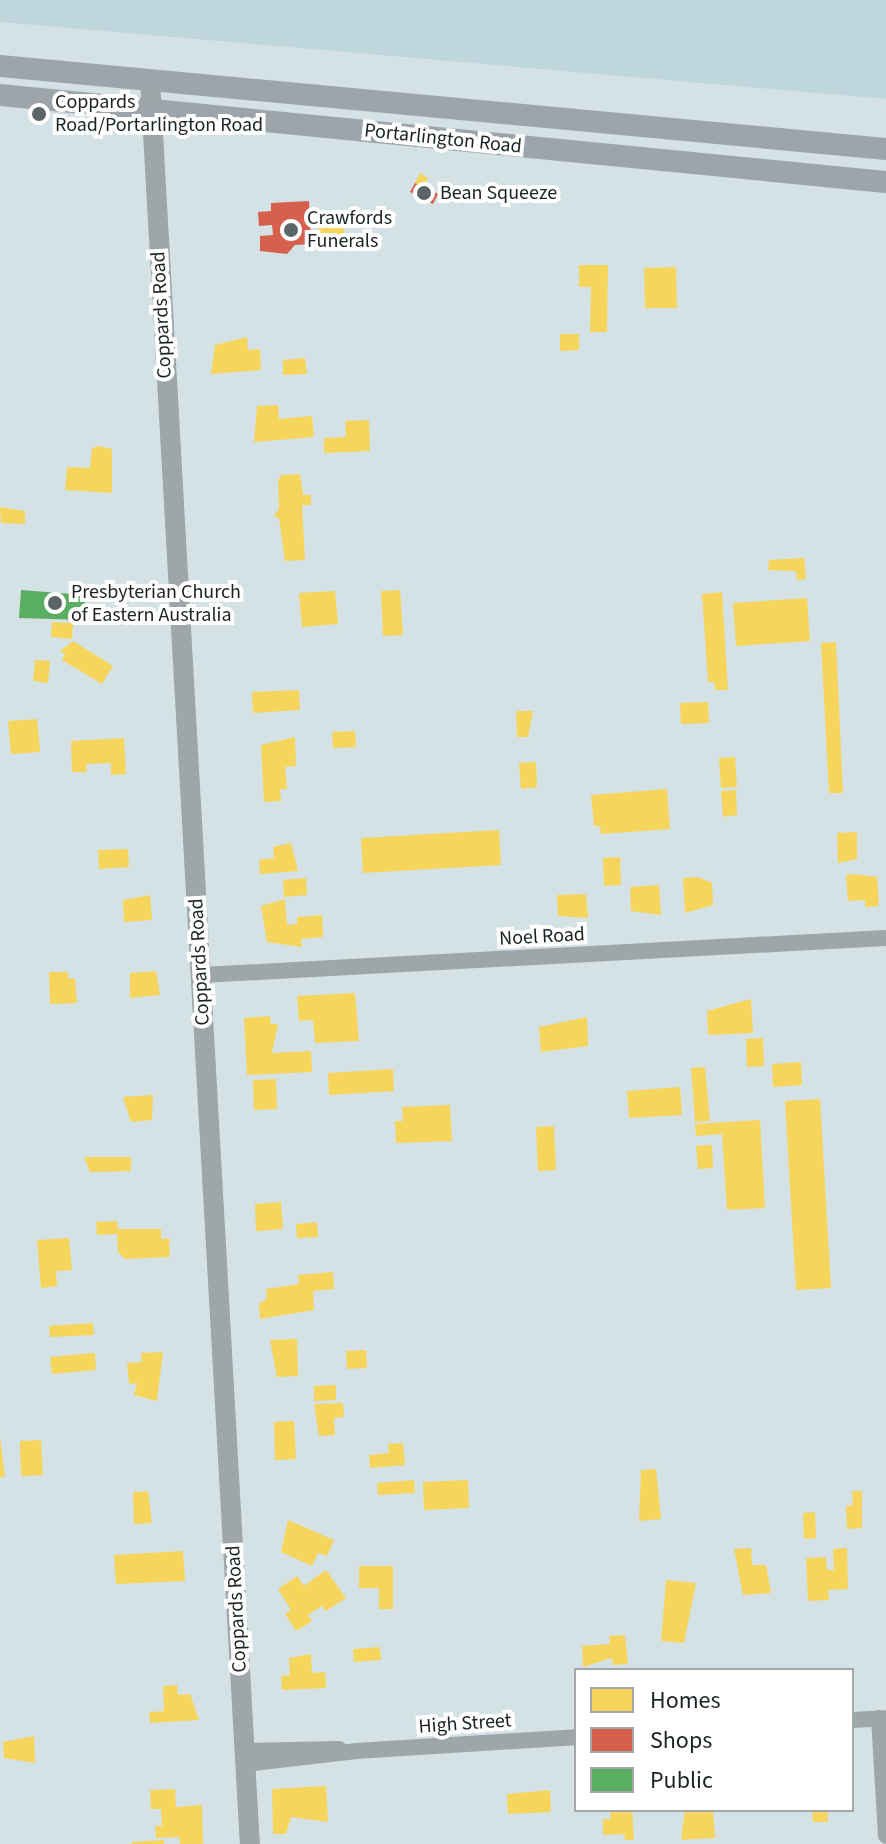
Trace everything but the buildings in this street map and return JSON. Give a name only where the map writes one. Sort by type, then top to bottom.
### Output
[{"type":"main road","name":"Portarlington Road","points":[[0,66],[886,149]]},
{"type":"main road","name":"Portarlington Road","points":[[0,95],[886,182]]},
{"type":"street","name":"Coppards Road","points":[[150,80],[250,1844]]},
{"type":"street","name":"Noel Road","points":[[201,975],[886,938]]},
{"type":"street","points":[[854,1720],[882,1718],[886,1836]]},
{"type":"street","name":"High Street","points":[[246,1758],[574,1737]]},
{"type":"shaded area","points":[[0,0],[886,0],[886,99],[0,22]]},
{"type":"place","name":"Coppards Road/Portarlington Road","points":[[39,114]]},
{"type":"place","name":"Bean Squeeze","points":[[424,193]]},
{"type":"place","name":"Crawfords Funerals","points":[[291,230]]},
{"type":"place","name":"Presbyterian Church of Eastern Australia","points":[[55,603]]}]
